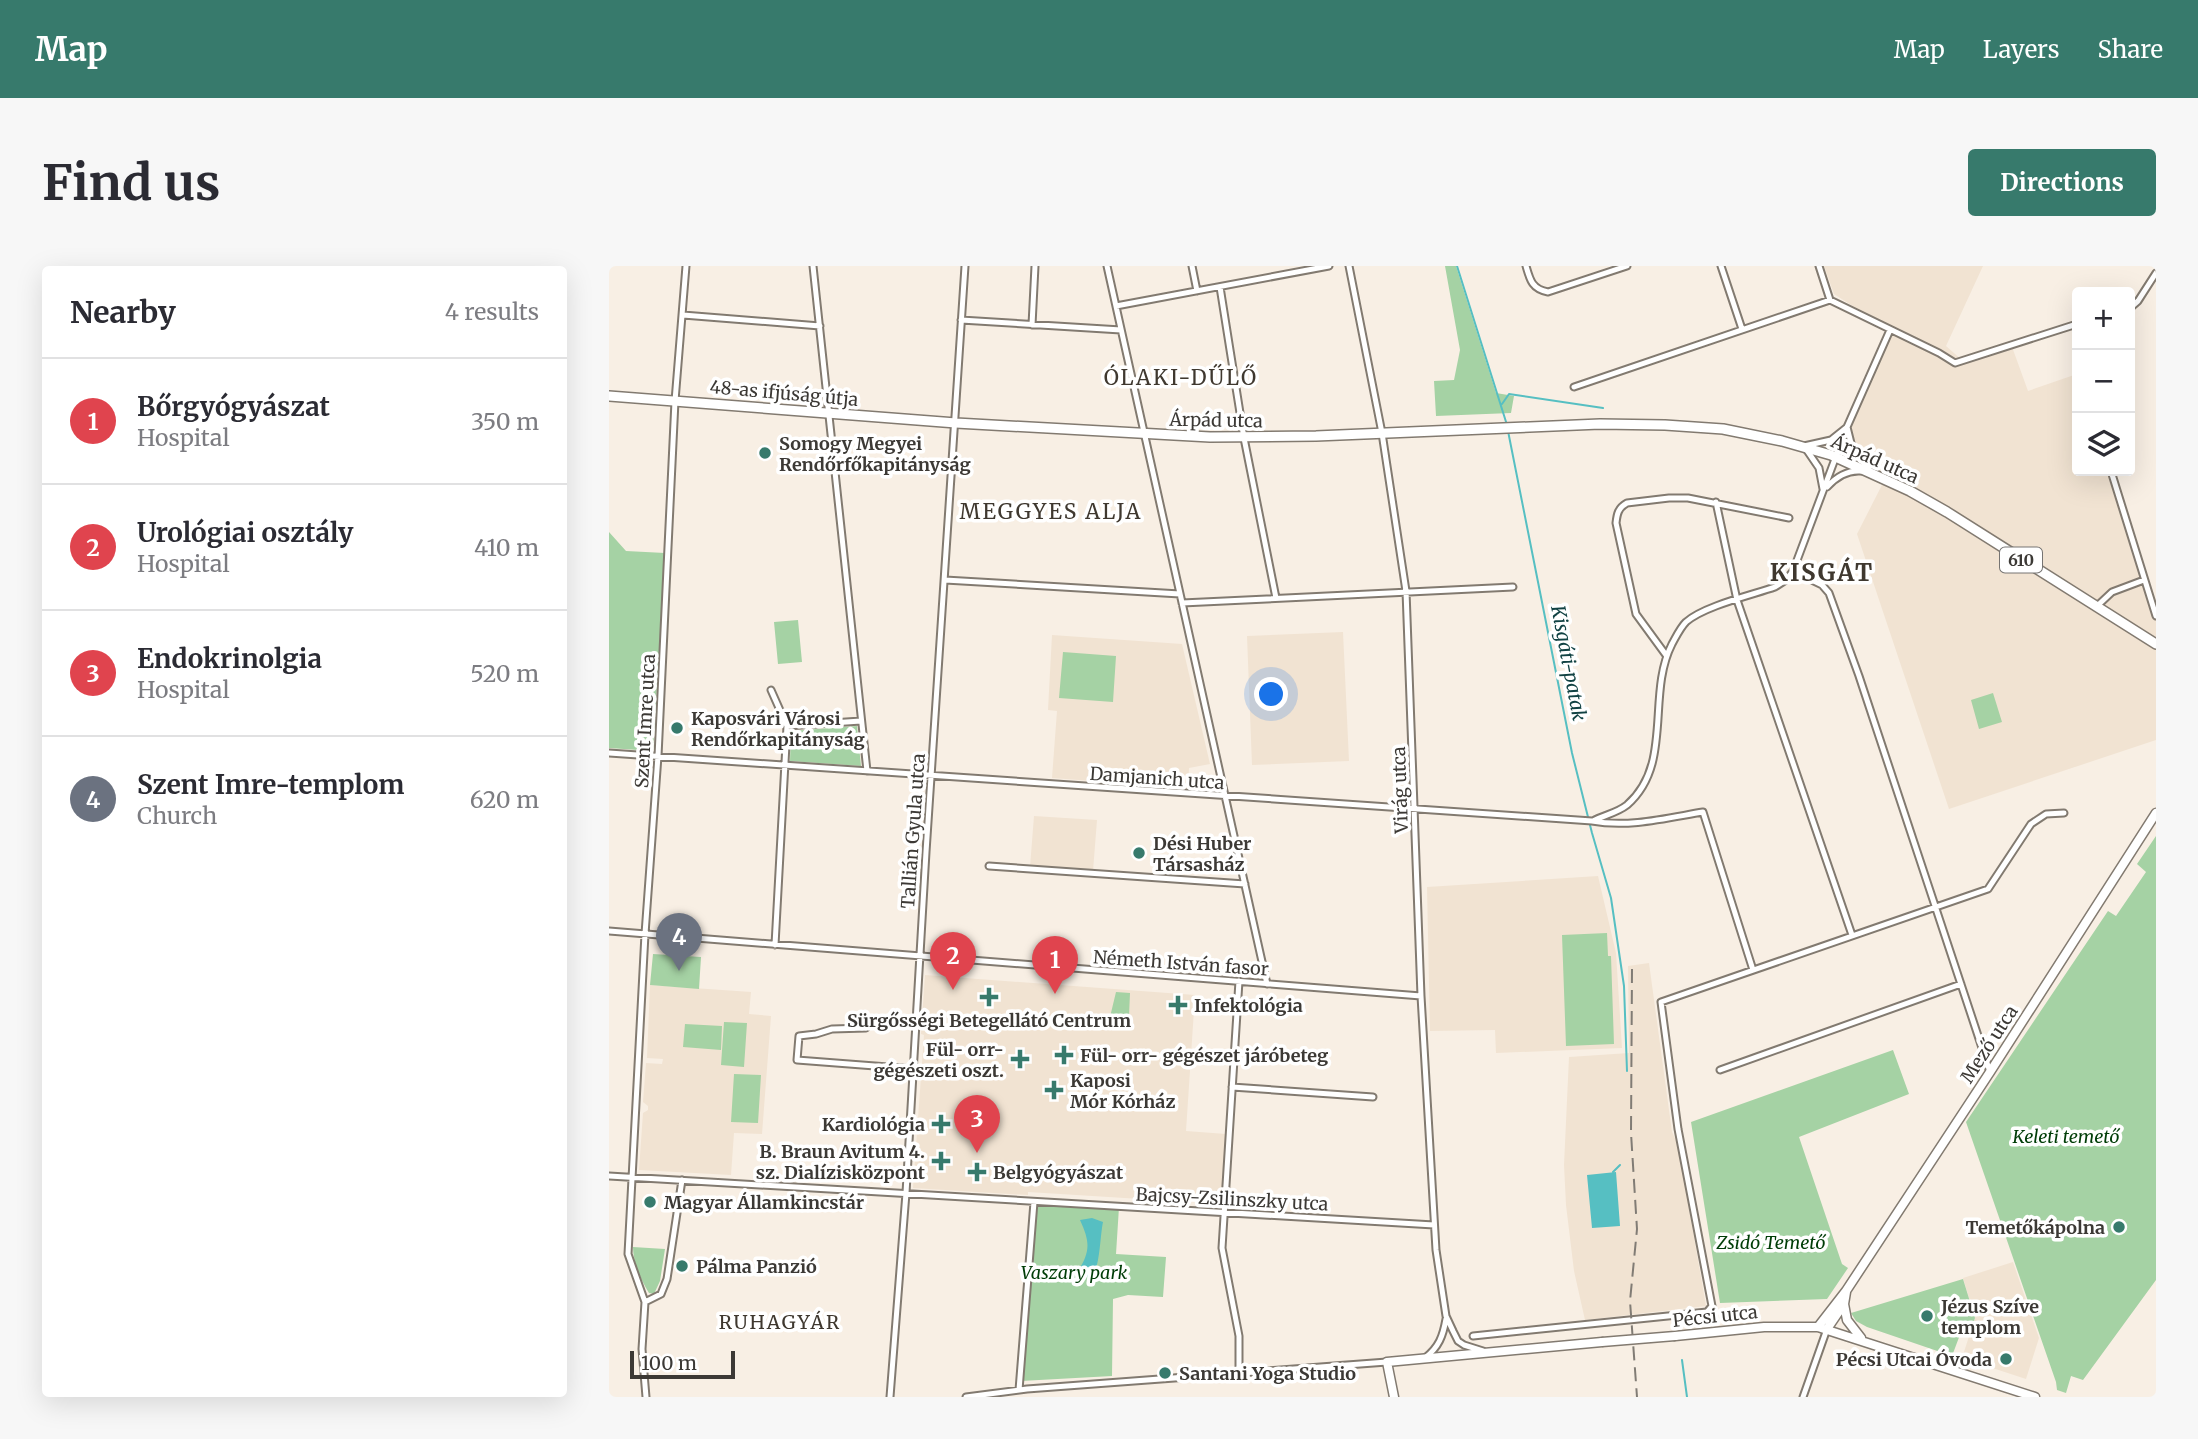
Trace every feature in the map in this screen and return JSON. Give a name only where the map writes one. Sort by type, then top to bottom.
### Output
[{"type":"main road","name":"48-as ifjúság útja","points":[[609,396],[956,423]]},
{"type":"main road","name":"Árpád utca","points":[[956,423],[1244,438],[1625,424],[1688,426],[1756,435],[1804,446],[1836,457],[1947,512],[2156,644]]},
{"type":"street","name":"Szent Imre utca","points":[[645,1302],[628,1254],[631,1178],[658,756],[675,401],[686,266]]},
{"type":"street","points":[[813,266],[867,771]]},
{"type":"street","name":"Tallián Gyula utca","points":[[890,1397],[906,1193],[930,776],[965,266]]},
{"type":"street","points":[[1032,325],[1035,266]]},
{"type":"street","points":[[1107,266],[1267,984]]},
{"type":"street","points":[[1192,266],[1197,290]]},
{"type":"street","points":[[1116,306],[1329,266]]},
{"type":"street","name":"Virág utca","points":[[1349,266],[1382,433],[1406,591],[1421,996],[1434,1225],[1446,1316],[1458,1341],[1490,1353]]},
{"type":"street","points":[[1526,266],[1531,284],[1538,290],[1548,292],[1627,266]]},
{"type":"street","points":[[1721,266],[1742,329]]},
{"type":"street","points":[[1819,266],[1830,300]]},
{"type":"street","points":[[2135,304],[2156,273]]},
{"type":"street","points":[[1220,287],[1244,438],[1276,598]]},
{"type":"street","points":[[1574,387],[1830,300],[1955,363],[2072,326]]},
{"type":"street","points":[[683,315],[820,326]]},
{"type":"street","points":[[961,320],[1121,330]]},
{"type":"street","points":[[1592,821],[1624,807],[1642,788],[1652,764],[1660,679],[1666,654],[1686,622],[1700,613],[1776,587],[1793,571],[1847,427],[1890,330]]},
{"type":"street","points":[[1823,492],[1819,468],[1804,446],[1837,438],[1847,427]]},
{"type":"street","points":[[1847,427],[1852,447],[1870,472]]},
{"type":"street","points":[[1823,492],[1841,475],[1855,470],[1870,472]]},
{"type":"street","points":[[2113,476],[2156,616]]},
{"type":"street","points":[[1666,654],[1636,614],[1616,523],[1621,507],[1627,503],[1688,498],[1789,518]]},
{"type":"street","points":[[1716,502],[1737,600],[1852,935]]},
{"type":"street","points":[[1793,571],[1822,586],[1829,593],[1990,1072]]},
{"type":"street","points":[[945,580],[1180,594]]},
{"type":"street","points":[[2097,607],[2112,592],[2144,580]]},
{"type":"street","points":[[1182,603],[1513,587]]},
{"type":"street","points":[[771,690],[787,726],[775,945]]},
{"type":"street","points":[[787,726],[861,721]]},
{"type":"street","name":"Damjanich utca","points":[[609,754],[1605,823],[1630,823],[1703,812],[1753,970]]},
{"type":"street","points":[[1624,807],[1630,823]]},
{"type":"street","points":[[1473,1336],[1711,1310],[1678,1129],[1661,1002],[1988,889],[2031,824],[2046,814],[2064,813]]},
{"type":"street","name":"Mező utca","points":[[1818,1326],[1846,1291],[2156,813]]},
{"type":"street","points":[[989,866],[1245,884]]},
{"type":"street","name":"Németh István fasor","points":[[609,931],[1421,996]]},
{"type":"street","points":[[1239,982],[1223,1248],[1239,1336],[1239,1374]]},
{"type":"street","points":[[1720,1070],[1961,984]]},
{"type":"street","points":[[866,1028],[832,1029],[816,1034],[802,1034],[799,1036],[797,1060],[914,1069]]},
{"type":"street","points":[[1232,1087],[1373,1097]]},
{"type":"street","name":"Bajcsy-Zsilinszky utca","points":[[609,1176],[1434,1225]]},
{"type":"street","points":[[646,1397],[642,1349],[645,1302],[661,1294],[667,1279],[682,1180]]},
{"type":"street","points":[[1019,1390],[1034,1202]]},
{"type":"street","points":[[1846,1291],[1844,1304],[1847,1320],[1863,1340]]},
{"type":"street","points":[[1803,1397],[1827,1329],[1844,1304]]},
{"type":"street","name":"Virág utca","points":[[1424,1359],[1440,1342],[1446,1316]]},
{"type":"street","name":"Pécsi utca","points":[[1387,1362],[1764,1327],[1818,1326],[2035,1397]]},
{"type":"street","points":[[966,1397],[1019,1390],[1387,1362],[1394,1397]]},
{"type":"shaded area","points":[[1824,266],[1983,266],[1946,346],[1963,361],[2011,344],[2028,391],[2072,376],[2072,476],[2112,476],[2156,615],[2156,740],[1949,809],[1857,534],[1885,479],[1950,510],[1837,456],[1890,330],[1834,294]]},
{"type":"shaded area","points":[[1343,632],[1349,761],[1252,765],[1247,636]]},
{"type":"shaded area","points":[[1052,635],[1182,644],[1210,764],[1189,768],[1188,788],[1052,778],[1057,711],[1048,710]]},
{"type":"shaded area","points":[[1034,816],[1097,820],[1093,871],[1030,867]]},
{"type":"shaded area","points":[[1598,876],[1616,953],[1622,1048],[1496,1053],[1495,1030],[1430,1031],[1427,887]]},
{"type":"shaded area","points":[[1649,963],[1672,1132],[1678,1145],[1706,1306],[1585,1320],[1574,1271],[1566,1205],[1564,1165],[1569,1057],[1629,1053],[1628,966]]},
{"type":"shaded area","name":"Kaposi Mór Kórház","points":[[925,975],[1195,995],[1186,1131],[1226,1134],[1221,1204],[913,1188],[924,1035],[921,1034]]},
{"type":"shaded area","points":[[650,985],[751,992],[749,1014],[771,1016],[762,1134],[734,1133],[731,1175],[639,1170],[643,1113],[648,1110],[648,1106],[643,1102],[646,1063],[662,1064],[663,1059],[647,1058]]},
{"type":"shaded area","points":[[2013,1262],[2039,1338],[2026,1379],[1962,1358],[1975,1318],[1963,1278]]},
{"type":"green space","points":[[1445,266],[1456,266],[1496,393],[1514,396],[1511,413],[1436,416],[1434,381],[1454,380],[1460,350]]},
{"type":"green space","points":[[609,532],[626,551],[665,553],[653,751],[609,748]]},
{"type":"green space","points":[[798,620],[802,662],[778,664],[774,622]]},
{"type":"green space","points":[[1063,652],[1116,656],[1113,702],[1059,698]]},
{"type":"green space","points":[[1993,693],[2002,722],[1979,729],[1971,700]]},
{"type":"green space","points":[[857,726],[861,766],[790,761],[791,731]]},
{"type":"green space","name":"Keleti temető","points":[[2156,836],[2156,1280],[2083,1380],[2071,1376],[2066,1393],[2057,1390],[1966,1122],[2108,911],[2116,916],[2146,872],[2137,864]]},
{"type":"green space","points":[[1607,933],[1608,956],[1611,956],[1614,1044],[1566,1046],[1562,935]]},
{"type":"green space","points":[[653,954],[701,957],[699,989],[650,985]]},
{"type":"green space","points":[[1116,992],[1130,993],[1129,1016],[1123,1021],[1110,1017]]},
{"type":"green space","points":[[724,1022],[747,1023],[744,1067],[721,1065]]},
{"type":"green space","points":[[685,1024],[722,1026],[721,1050],[683,1047]]},
{"type":"green space","name":"Zsidó Temető","points":[[1893,1050],[1909,1094],[1799,1137],[1842,1264],[1848,1268],[1827,1299],[1720,1303],[1691,1122]]},
{"type":"green space","points":[[734,1074],[761,1075],[758,1123],[731,1122]]},
{"type":"green space","name":"Vaszary park","points":[[1034,1202],[1119,1207],[1116,1254],[1166,1257],[1163,1297],[1128,1295],[1113,1299],[1112,1376],[1021,1381]]},
{"type":"green space","points":[[633,1247],[665,1249],[660,1281],[654,1294],[649,1293],[640,1277]]},
{"type":"green space","points":[[1963,1279],[1975,1318],[1969,1335],[1961,1332],[1952,1356],[1867,1327],[1856,1321],[1851,1313]]},
{"type":"water","points":[[1616,1172],[1620,1226],[1592,1228],[1587,1175]]},
{"type":"water","points":[[1092,1218],[1103,1222],[1097,1266],[1092,1277],[1076,1275],[1087,1248],[1086,1235],[1080,1220]]},
{"type":"waterway","name":"Kisgáti-patak","points":[[1457,266],[1507,425]]},
{"type":"waterway","points":[[1502,404],[1509,394],[1603,408]]},
{"type":"waterway","name":"Kisgáti-patak","points":[[1508,431],[1572,753],[1611,898],[1624,986],[1627,1071]]},
{"type":"waterway","name":"Kisgáti-patak","points":[[1613,1172],[1620,1165]]},
{"type":"waterway","name":"Kisgáti-patak","points":[[1682,1360],[1687,1397]]},
{"type":"railway","points":[[1632,969],[1631,1133],[1637,1229],[1630,1301],[1637,1397]]},
{"type":"place","name":"Somogy Megyei Rendőrfőkapitányság","points":[[765,453]]},
{"type":"place","name":"Kaposvári Városi Rendőrkapitányság","points":[[677,728]]},
{"type":"place","name":"Dési Huber Társasház","points":[[1139,853]]},
{"type":"place","name":"Szent Imre-templom","points":[[679,971]]},
{"type":"place","name":"Urológiai osztály","points":[[953,990]]},
{"type":"place","name":"Bőrgyógyászat","points":[[1055,994]]},
{"type":"place","name":"Sürgősségi Betegellátó Centrum","points":[[989,997]]},
{"type":"place","name":"Infektológia","points":[[1178,1005]]},
{"type":"place","name":"Fül- orr- gégészet járóbeteg","points":[[1064,1055]]},
{"type":"place","name":"Fül- orr- gégészeti oszt.","points":[[1020,1059]]},
{"type":"place","name":"Kaposi Mór Kórház","points":[[1054,1090]]},
{"type":"place","name":"Kardiológia","points":[[941,1124]]},
{"type":"place","name":"Endokrinolgia","points":[[977,1153]]},
{"type":"place","name":"B. Braun Avitum 4. sz. Dialízisközpont","points":[[941,1161]]},
{"type":"place","name":"Belgyógyászat","points":[[977,1172]]},
{"type":"place","name":"Magyar Államkincstár","points":[[650,1202]]},
{"type":"place","name":"Temetőkápolna","points":[[2119,1227]]},
{"type":"place","name":"Pálma Panzió","points":[[682,1266]]},
{"type":"place","name":"Jézus Szíve templom","points":[[1927,1316]]},
{"type":"place","name":"Pécsi Utcai Óvoda","points":[[2006,1359]]},
{"type":"place","name":"Santani Yoga Studio","points":[[1165,1373]]},
{"type":"district","name":"ÓLAKI-DŰLŐ","points":[[1181,377]]},
{"type":"district","name":"MEGGYES ALJA","points":[[1051,511]]},
{"type":"district","name":"KISGÁT","points":[[1822,572]]},
{"type":"district","name":"RUHAGYÁR","points":[[780,1322]]}]
